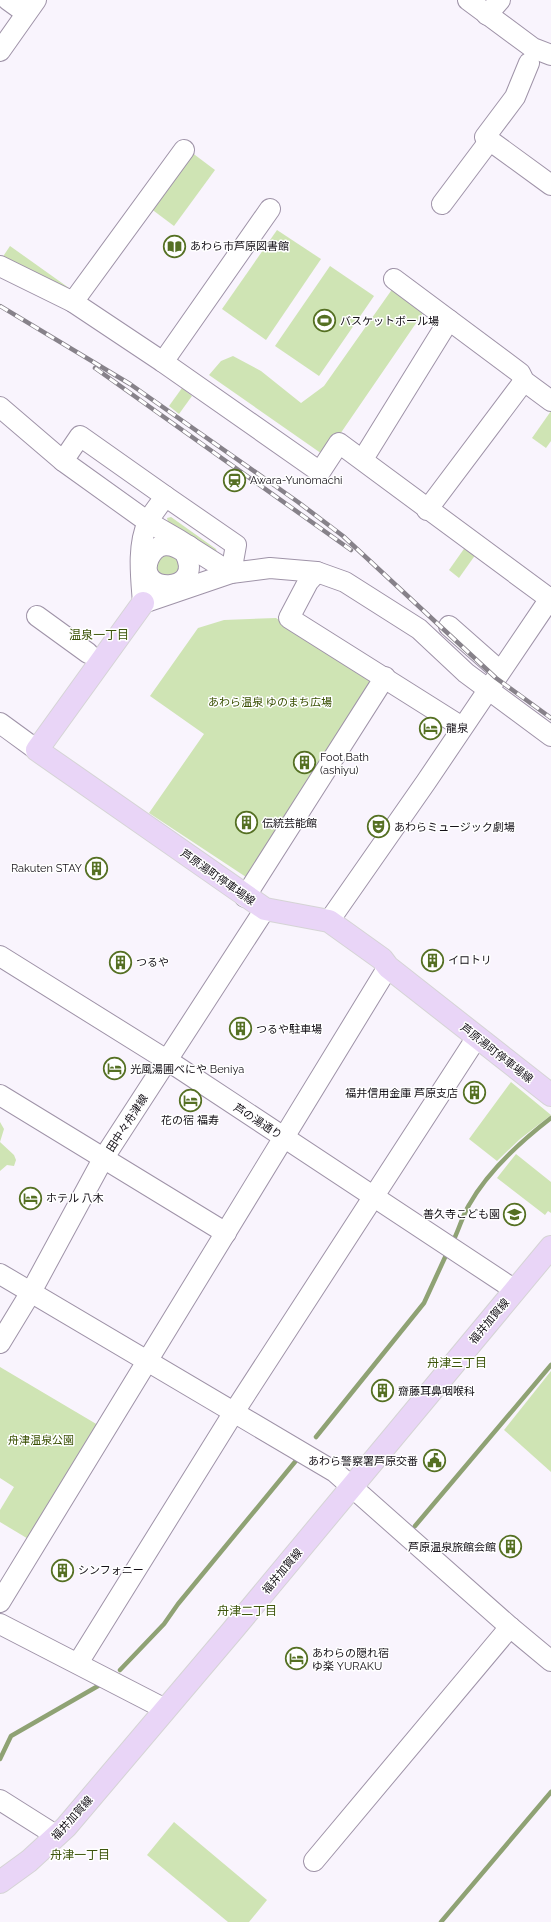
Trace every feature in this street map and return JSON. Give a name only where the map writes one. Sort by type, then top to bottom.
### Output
[{"type":"main road","points":[[36,750],[143,603]]},
{"type":"main road","name":"芦原湯町停車場線","points":[[36,750],[245,897],[265,909],[329,921],[382,959],[388,967],[551,1095]]},
{"type":"main road","name":"福井加賀線","points":[[0,1882],[30,1861],[57,1836],[551,1247]]},
{"type":"street","points":[[0,51],[31,7],[8,0]]},
{"type":"street","points":[[468,0],[487,16],[533,48],[551,55]]},
{"type":"street","points":[[487,16],[500,0]]},
{"type":"street","points":[[529,63],[515,97],[484,137],[551,185]]},
{"type":"street","points":[[442,204],[490,140]]},
{"type":"street","points":[[73,302],[184,150]]},
{"type":"street","points":[[163,362],[270,209]]},
{"type":"street","points":[[0,266],[73,302],[163,362],[320,472],[339,443],[362,459],[427,510],[550,598],[329,921]]},
{"type":"street","points":[[394,279],[520,373],[524,381],[551,401]]},
{"type":"street","points":[[362,459],[449,320]]},
{"type":"street","points":[[427,510],[524,381]]},
{"type":"street","points":[[0,407],[63,461],[180,546],[231,573]]},
{"type":"street","points":[[63,461],[80,436],[236,545],[231,573]]},
{"type":"street","points":[[166,496],[148,522],[144,563],[143,603],[178,587],[231,573],[270,568],[317,572],[345,582],[419,629],[466,673],[551,736]]},
{"type":"street","points":[[144,563],[155,549],[160,546],[180,546]]},
{"type":"street","points":[[178,587],[187,575],[189,569],[188,562],[180,546]]},
{"type":"street","points":[[144,563],[150,577],[155,582],[164,586],[178,587]]},
{"type":"street","points":[[317,572],[308,582],[289,618],[385,677],[462,727]]},
{"type":"street","points":[[37,616],[88,653]]},
{"type":"street","points":[[449,626],[500,672]]},
{"type":"street","points":[[245,897],[385,677]]},
{"type":"street","points":[[0,723],[36,750]]},
{"type":"street","name":"田中々舟津線","points":[[0,1343],[31,1292],[103,1159],[168,1061],[265,909]]},
{"type":"street","name":"芦の湯通り","points":[[0,956],[168,1061],[514,1290]]},
{"type":"street","points":[[0,1602],[388,967]]},
{"type":"street","points":[[78,1663],[234,1412],[477,1037]]},
{"type":"street","points":[[0,1095],[226,1233]]},
{"type":"street","points":[[0,1274],[335,1472],[510,1627],[551,1661]]},
{"type":"street","points":[[0,1624],[165,1709]]},
{"type":"street","points":[[314,1861],[510,1627]]},
{"type":"street","points":[[0,1800],[57,1836]]},
{"type":"green space","points":[[191,152],[215,170],[174,226],[150,208]]},
{"type":"green space","points":[[277,230],[321,259],[266,340],[222,309]]},
{"type":"green space","points":[[10,246],[69,288],[67,292],[2,258]]},
{"type":"green space","name":"バスケットボール場","points":[[330,266],[374,296],[319,376],[275,346]]},
{"type":"green space","points":[[393,288],[423,313],[325,456],[209,375],[221,361],[233,356],[261,371],[301,403],[324,386]]},
{"type":"green space","points":[[182,388],[192,396],[179,414],[169,406]]},
{"type":"green space","points":[[551,411],[551,441],[546,448],[532,438]]},
{"type":"green space","points":[[171,517],[216,549],[217,552],[213,554],[168,522],[167,518]]},
{"type":"green space","points":[[466,546],[476,554],[459,578],[449,570]]},
{"type":"green space","points":[[160,555],[176,555],[181,570],[163,580],[154,564]]},
{"type":"green space","name":"あわら温泉 ゆのまち広場","points":[[276,618],[373,680],[246,877],[149,813],[204,734],[150,696],[198,628],[224,620]]},
{"type":"green space","points":[[511,1082],[551,1115],[520,1139],[497,1161],[469,1139]]},
{"type":"green space","points":[[0,1122],[4,1129],[0,1142]]},
{"type":"green space","points":[[0,1142],[14,1155],[16,1160],[14,1166],[7,1165],[0,1171]]},
{"type":"green space","points":[[516,1154],[551,1182],[551,1213],[548,1211],[545,1215],[497,1178]]},
{"type":"green space","name":"舟津温泉公園","points":[[0,1367],[98,1425],[30,1540],[0,1522],[0,1510],[14,1487],[0,1478]]},
{"type":"green space","points":[[551,1371],[551,1472],[504,1430]]},
{"type":"green space","points":[[174,1822],[267,1900],[249,1922],[228,1922],[147,1855]]},
{"type":"waterway","points":[[455,1237],[467,1209],[485,1180],[516,1147],[551,1118]]},
{"type":"waterway","points":[[316,1437],[424,1303],[447,1253]]},
{"type":"waterway","points":[[415,1526],[551,1365]]},
{"type":"waterway","points":[[120,1670],[164,1624],[178,1604],[299,1457]]},
{"type":"waterway","points":[[0,1759],[11,1736],[98,1686]]},
{"type":"waterway","points":[[441,1922],[551,1792]]},
{"type":"railway","points":[[0,306],[130,384],[298,502],[343,536],[496,678],[551,718]]},
{"type":"railway","points":[[95,368],[351,550]]},
{"type":"place","name":"あわら市芦原図書館","points":[[174,246]]},
{"type":"place","name":"バスケットボール場","points":[[324,321]]},
{"type":"place","name":"Awara-Yunomachi","points":[[234,480]]},
{"type":"place","name":"龍泉","points":[[430,728]]},
{"type":"place","name":"Foot Bath (ashiyu)","points":[[305,763]]},
{"type":"place","name":"伝統芸能館","points":[[247,823]]},
{"type":"place","name":"あわらミュージック劇場","points":[[378,827]]},
{"type":"place","name":"Rakuten STAY","points":[[97,868]]},
{"type":"place","name":"イロトリ","points":[[432,960]]},
{"type":"place","name":"つるや","points":[[120,962]]},
{"type":"place","name":"つるや駐車場","points":[[240,1029]]},
{"type":"place","name":"光風湯圃べにや Beniya","points":[[115,1069]]},
{"type":"place","name":"福井信用金庫 芦原支店","points":[[474,1093]]},
{"type":"place","name":"花の宿 福寿","points":[[190,1100]]},
{"type":"place","name":"ホテル 八木","points":[[31,1198]]},
{"type":"place","name":"善久寺こども園","points":[[515,1214]]},
{"type":"place","name":"齋藤耳鼻咽喉科","points":[[383,1391]]},
{"type":"place","name":"あわら警察署芦原交番","points":[[434,1461]]},
{"type":"place","name":"芦原温泉旅館会館","points":[[511,1547]]},
{"type":"place","name":"シンフォニー","points":[[63,1570]]},
{"type":"place","name":"あわらの隠れ宿 ゆ楽 YURAKU","points":[[297,1659]]},
{"type":"district","name":"温泉一丁目","points":[[99,635]]},
{"type":"district","name":"舟津三丁目","points":[[457,1363]]},
{"type":"district","name":"舟津二丁目","points":[[247,1611]]},
{"type":"district","name":"舟津一丁目","points":[[80,1855]]}]
